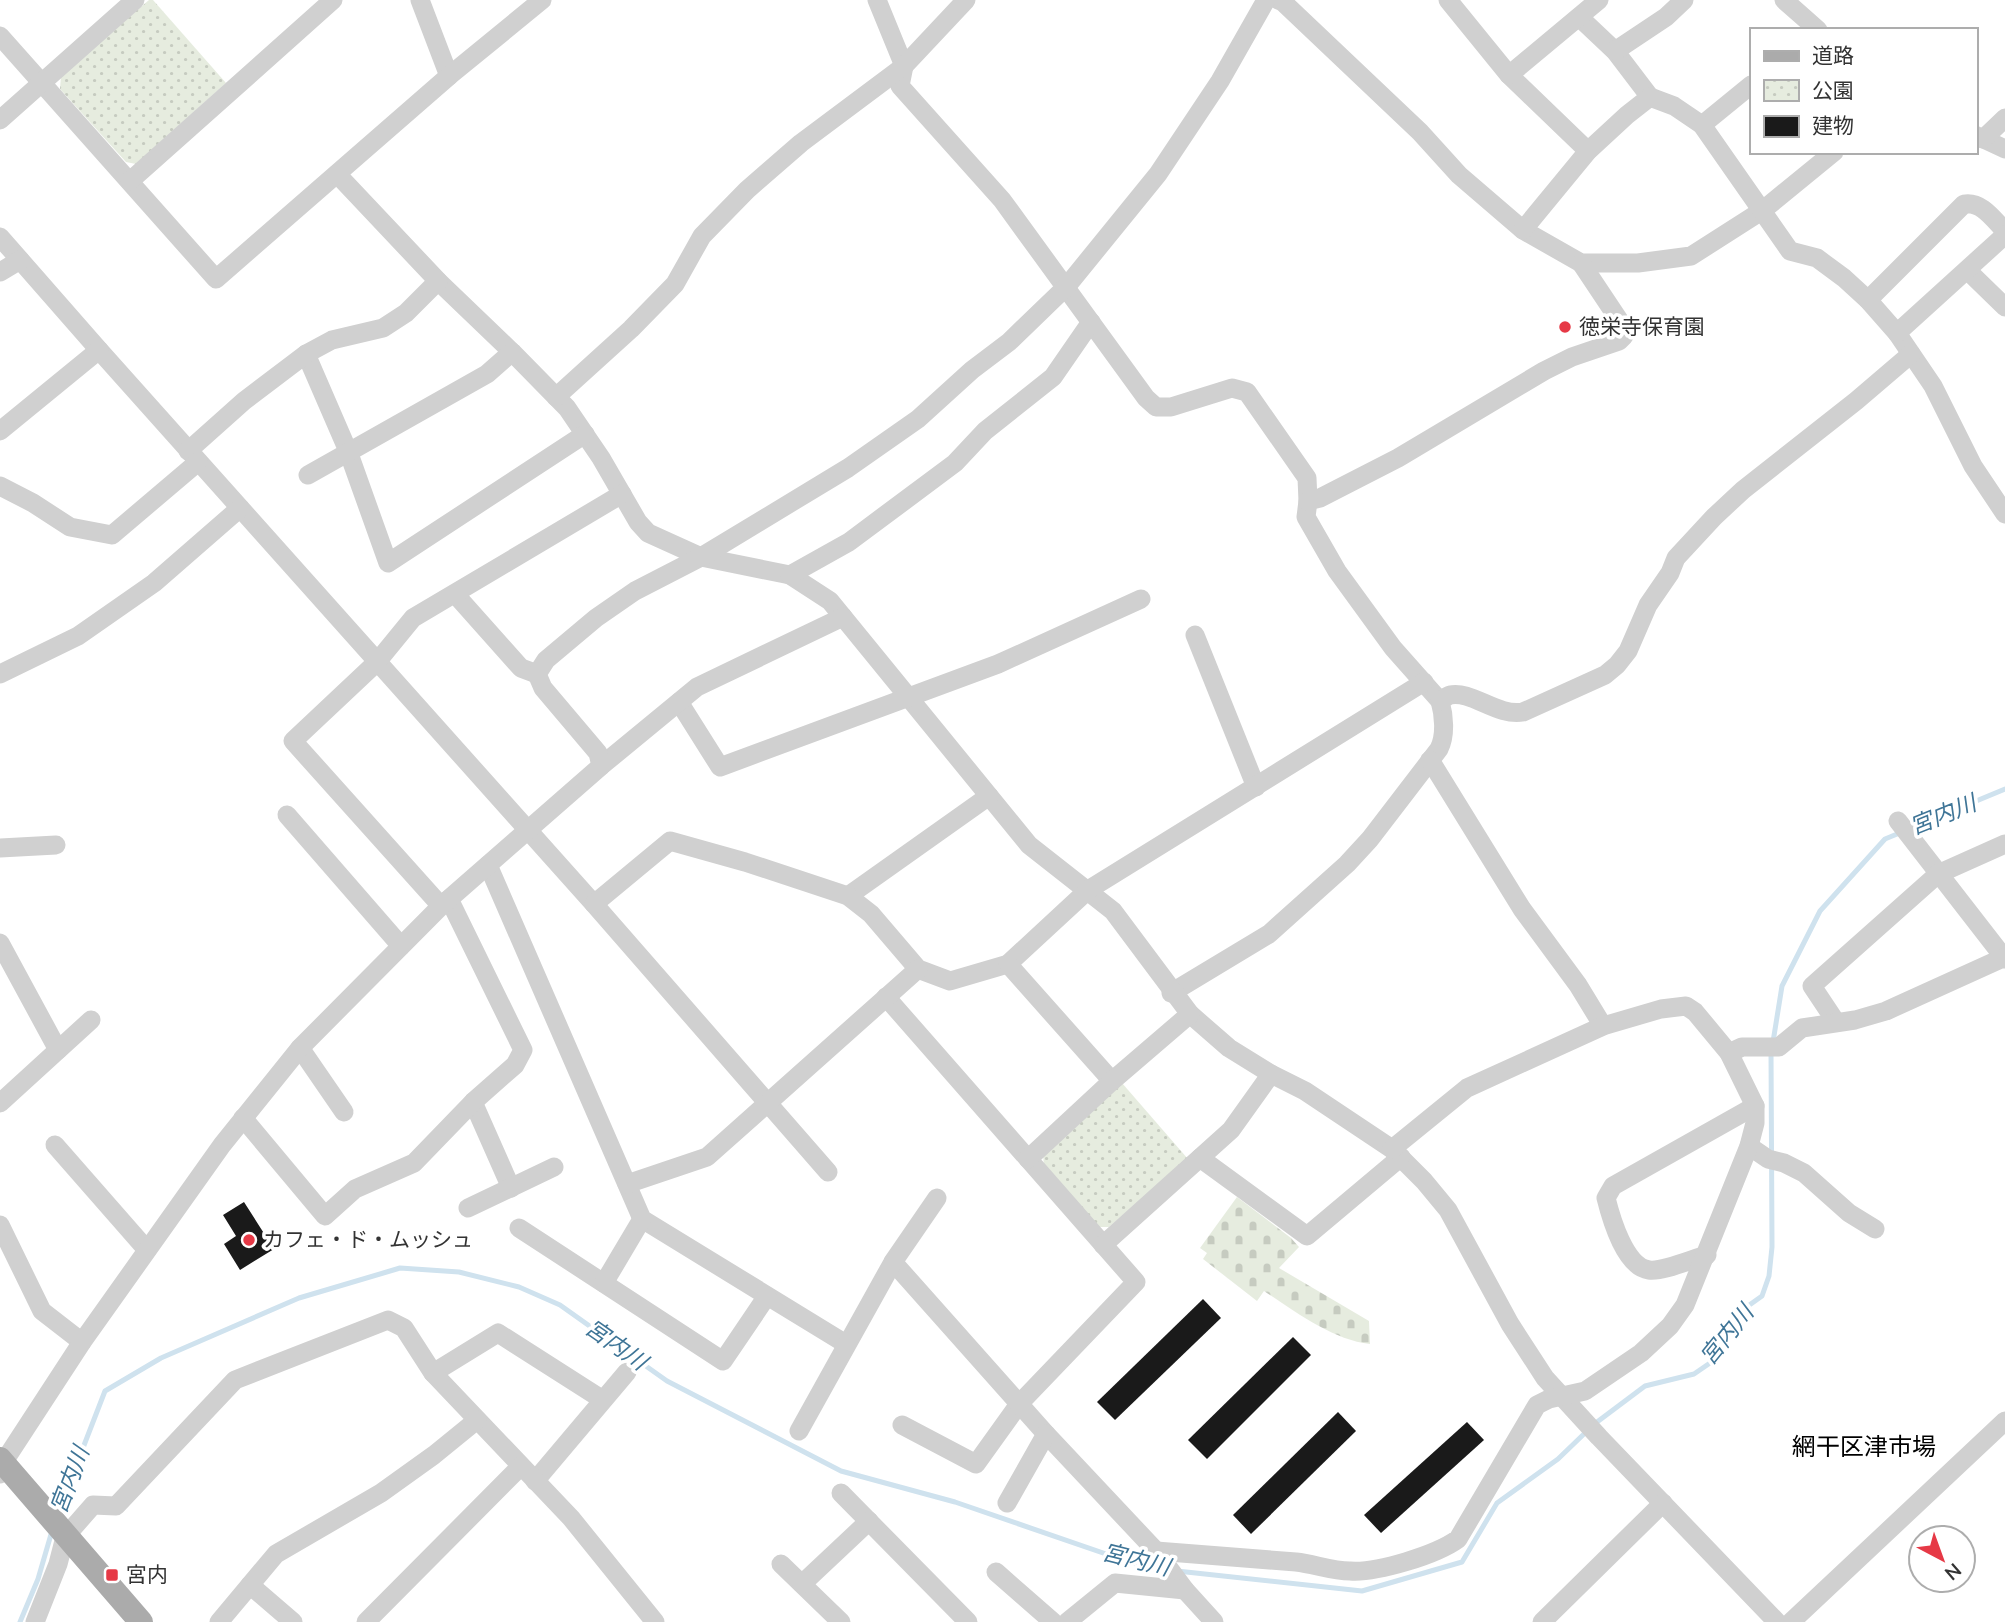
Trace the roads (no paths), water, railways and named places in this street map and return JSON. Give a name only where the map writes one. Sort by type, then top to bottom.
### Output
[{"type":"main road","points":[[1,1465],[141,1622]]},
{"type":"street","points":[[0,120],[135,0]]},
{"type":"street","points":[[130,181],[333,0]]},
{"type":"street","points":[[420,0],[449,76]]},
{"type":"street","points":[[877,0],[904,66],[900,86],[1002,200],[1146,398],[1156,407],[1171,407],[1232,388],[1247,392],[1307,478],[1306,517],[1337,571],[1394,648],[1440,701],[1443,711],[1443,741],[1370,839],[1269,934],[1171,993]]},
{"type":"street","points":[[556,397],[631,329],[675,284],[702,236],[747,190],[801,143],[904,66],[965,0]]},
{"type":"street","points":[[537,674],[546,660],[596,618],[635,591],[701,557],[848,468],[918,419],[972,370],[1009,342],[1067,286],[1158,174],[1220,80],[1266,0]]},
{"type":"street","points":[[1278,0],[1420,132],[1459,175],[1523,230],[1581,263],[1625,329],[1624,336],[1619,341],[1572,356],[1398,457],[1320,498],[1308,501]]},
{"type":"street","points":[[1448,0],[1509,75],[1588,150]]},
{"type":"street","points":[[1509,75],[1599,0]]},
{"type":"street","points":[[1615,51],[1666,17],[1684,0]]},
{"type":"street","points":[[1784,0],[1816,28]]},
{"type":"street","points":[[0,36],[216,279],[537,2]]},
{"type":"street","points":[[1579,17],[1615,51],[1650,97],[1674,107],[1702,125],[1790,251],[1817,258],[1844,278],[1897,333],[1933,386],[1973,466],[2005,514]]},
{"type":"street","points":[[1702,125],[1750,86]]},
{"type":"street","points":[[1523,230],[1588,150],[1650,97]]},
{"type":"street","points":[[2005,118],[1979,137],[2005,149]]},
{"type":"street","points":[[1581,263],[1638,263],[1691,256],[1763,210],[1832,154]]},
{"type":"street","points":[[337,174],[438,281],[556,397],[585,435],[638,522],[648,533],[701,557],[790,575],[814,588],[830,601],[1029,845],[1113,911],[1189,1014],[1229,1048],[1305,1091],[1397,1153],[1448,1210],[1510,1324],[1545,1378],[1777,1622]]},
{"type":"street","points":[[1868,300],[1964,204],[1972,203],[1982,208],[2005,233],[1897,333]]},
{"type":"street","points":[[0,236],[594,904],[828,1172]]},
{"type":"street","points":[[0,272],[20,260]]},
{"type":"street","points":[[1967,270],[2005,307]]},
{"type":"street","points":[[0,486],[70,527],[112,535],[193,456],[244,401],[306,354],[332,340],[383,328],[406,313],[438,281]]},
{"type":"street","points":[[790,575],[849,542],[955,463],[985,431],[1053,377],[1091,322]]},
{"type":"street","points":[[0,431],[99,350]]},
{"type":"street","points":[[309,475],[488,374],[512,352]]},
{"type":"street","points":[[306,354],[348,451],[388,563],[585,435]]},
{"type":"street","points":[[1440,701],[1450,695],[1461,696],[1512,714],[1523,712],[1605,675],[1628,652],[1648,605],[1670,573],[1676,558],[1714,517],[1743,490],[1911,354]]},
{"type":"street","points":[[243,1118],[325,1216],[355,1189],[414,1163],[473,1102],[514,1065],[523,1050],[445,903],[293,741],[377,662],[413,618],[622,494]]},
{"type":"street","points":[[0,674],[78,636],[154,583],[240,508]]},
{"type":"street","points":[[455,594],[521,668],[537,674],[543,688],[598,753],[601,766]]},
{"type":"street","points":[[679,702],[720,767],[998,664],[1140,598]]},
{"type":"street","points":[[1,1465],[82,1342],[243,1118],[300,1048],[401,946],[527,830],[696,687],[843,617]]},
{"type":"street","points":[[1195,635],[1256,786]]},
{"type":"street","points":[[594,904],[670,841],[848,896],[871,914],[918,968],[950,981],[1007,964],[1088,891],[1424,682]]},
{"type":"street","points":[[1430,760],[1521,909],[1578,985],[1603,1026]]},
{"type":"street","points":[[848,896],[989,796]]},
{"type":"street","points":[[287,815],[401,946]]},
{"type":"street","points":[[1729,1053],[1742,1047],[1771,1047],[1802,1028],[1855,1020],[1886,1011],[2004,958],[1903,829]]},
{"type":"street","points":[[0,848],[56,845]]},
{"type":"street","points":[[1836,1022],[1812,986],[1938,874],[2002,851]]},
{"type":"street","points":[[488,866],[642,1219],[846,1344]]},
{"type":"street","points":[[0,943],[58,1050]]},
{"type":"street","points":[[1007,964],[1112,1081]]},
{"type":"street","points":[[627,1184],[707,1157],[918,968]]},
{"type":"street","points":[[886,997],[1136,1282],[1019,1404],[976,1464],[899,1425]]},
{"type":"street","points":[[1156,1551],[1300,1563],[1350,1572],[1370,1570],[1431,1554],[1458,1539],[1537,1405],[1549,1399],[1585,1391],[1641,1353],[1670,1326],[1690,1296],[1707,1255],[1749,1146],[1755,1123],[1755,1107],[1729,1053],[1695,1012],[1686,1006],[1661,1009],[1603,1026],[1467,1088],[1307,1236],[1200,1158]]},
{"type":"street","points":[[1028,1159],[1189,1014]]},
{"type":"street","points":[[0,1102],[91,1020]]},
{"type":"street","points":[[300,1048],[344,1112]]},
{"type":"street","points":[[1103,1245],[1231,1130],[1271,1074]]},
{"type":"street","points":[[473,1102],[511,1188]]},
{"type":"street","points":[[1707,1255],[1656,1270],[1646,1270],[1635,1262],[1622,1245],[1606,1198],[1613,1186],[1755,1107]]},
{"type":"street","points":[[55,1145],[147,1250]]},
{"type":"street","points":[[1749,1146],[1804,1173],[1849,1213],[1875,1229]]},
{"type":"street","points":[[468,1208],[554,1167]]},
{"type":"street","points":[[799,1432],[893,1262],[937,1198]]},
{"type":"street","points":[[604,1283],[642,1219]]},
{"type":"street","points":[[0,1225],[42,1311],[82,1342]]},
{"type":"street","points":[[519,1228],[723,1361],[767,1296]]},
{"type":"street","points":[[893,1262],[1046,1434],[1156,1551],[1185,1590],[1214,1622]]},
{"type":"street","points":[[35,1622],[58,1564],[65,1536],[93,1505],[116,1506],[235,1380],[388,1320],[404,1328],[433,1373],[571,1518],[653,1621]]},
{"type":"street","points":[[433,1373],[498,1332],[603,1400]]},
{"type":"street","points":[[535,1481],[627,1372]]},
{"type":"street","points":[[219,1622],[276,1554],[381,1493],[435,1455],[477,1420]]},
{"type":"street","points":[[1791,1622],[2005,1421]]},
{"type":"street","points":[[1007,1503],[1046,1434]]},
{"type":"street","points":[[366,1622],[521,1466]]},
{"type":"street","points":[[841,1493],[968,1622]]},
{"type":"street","points":[[1542,1622],[1663,1503]]},
{"type":"street","points":[[802,1584],[869,1521]]},
{"type":"street","points":[[781,1564],[841,1622]]},
{"type":"street","points":[[996,1572],[1053,1622]]},
{"type":"street","points":[[1067,1622],[1115,1583],[1185,1590]]},
{"type":"street","points":[[250,1585],[293,1622]]},
{"type":"waterway","name":"宮内川","points":[[1911,828],[2005,789]]},
{"type":"waterway","name":"宮内川","points":[[1773,1042],[1782,986],[1820,911],[1885,839],[1902,832]]},
{"type":"waterway","name":"宮内川","points":[[1593,1425],[1645,1386],[1694,1374],[1710,1363],[1741,1311],[1762,1296],[1769,1276],[1772,1247],[1771,1052]]},
{"type":"waterway","name":"宮内川","points":[[57,1515],[105,1391],[161,1358],[299,1298],[400,1268],[459,1272],[519,1287],[560,1305],[667,1381],[841,1471],[955,1502],[1141,1566],[1161,1569]]},
{"type":"waterway","name":"宮内川","points":[[1177,1571],[1362,1591],[1462,1562],[1497,1503],[1558,1459],[1586,1432]]},
{"type":"waterway","name":"宮内川","points":[[20,1622],[38,1579],[52,1531]]},
{"type":"place","name":"徳栄寺保育園","points":[[1565,327]]},
{"type":"place","name":"カフェ・ド・ムッシュ","points":[[249,1240]]},
{"type":"place","name":"宮内","points":[[112,1575]]},
{"type":"district","name":"網干区津市場","points":[[1864,1447]]}]
